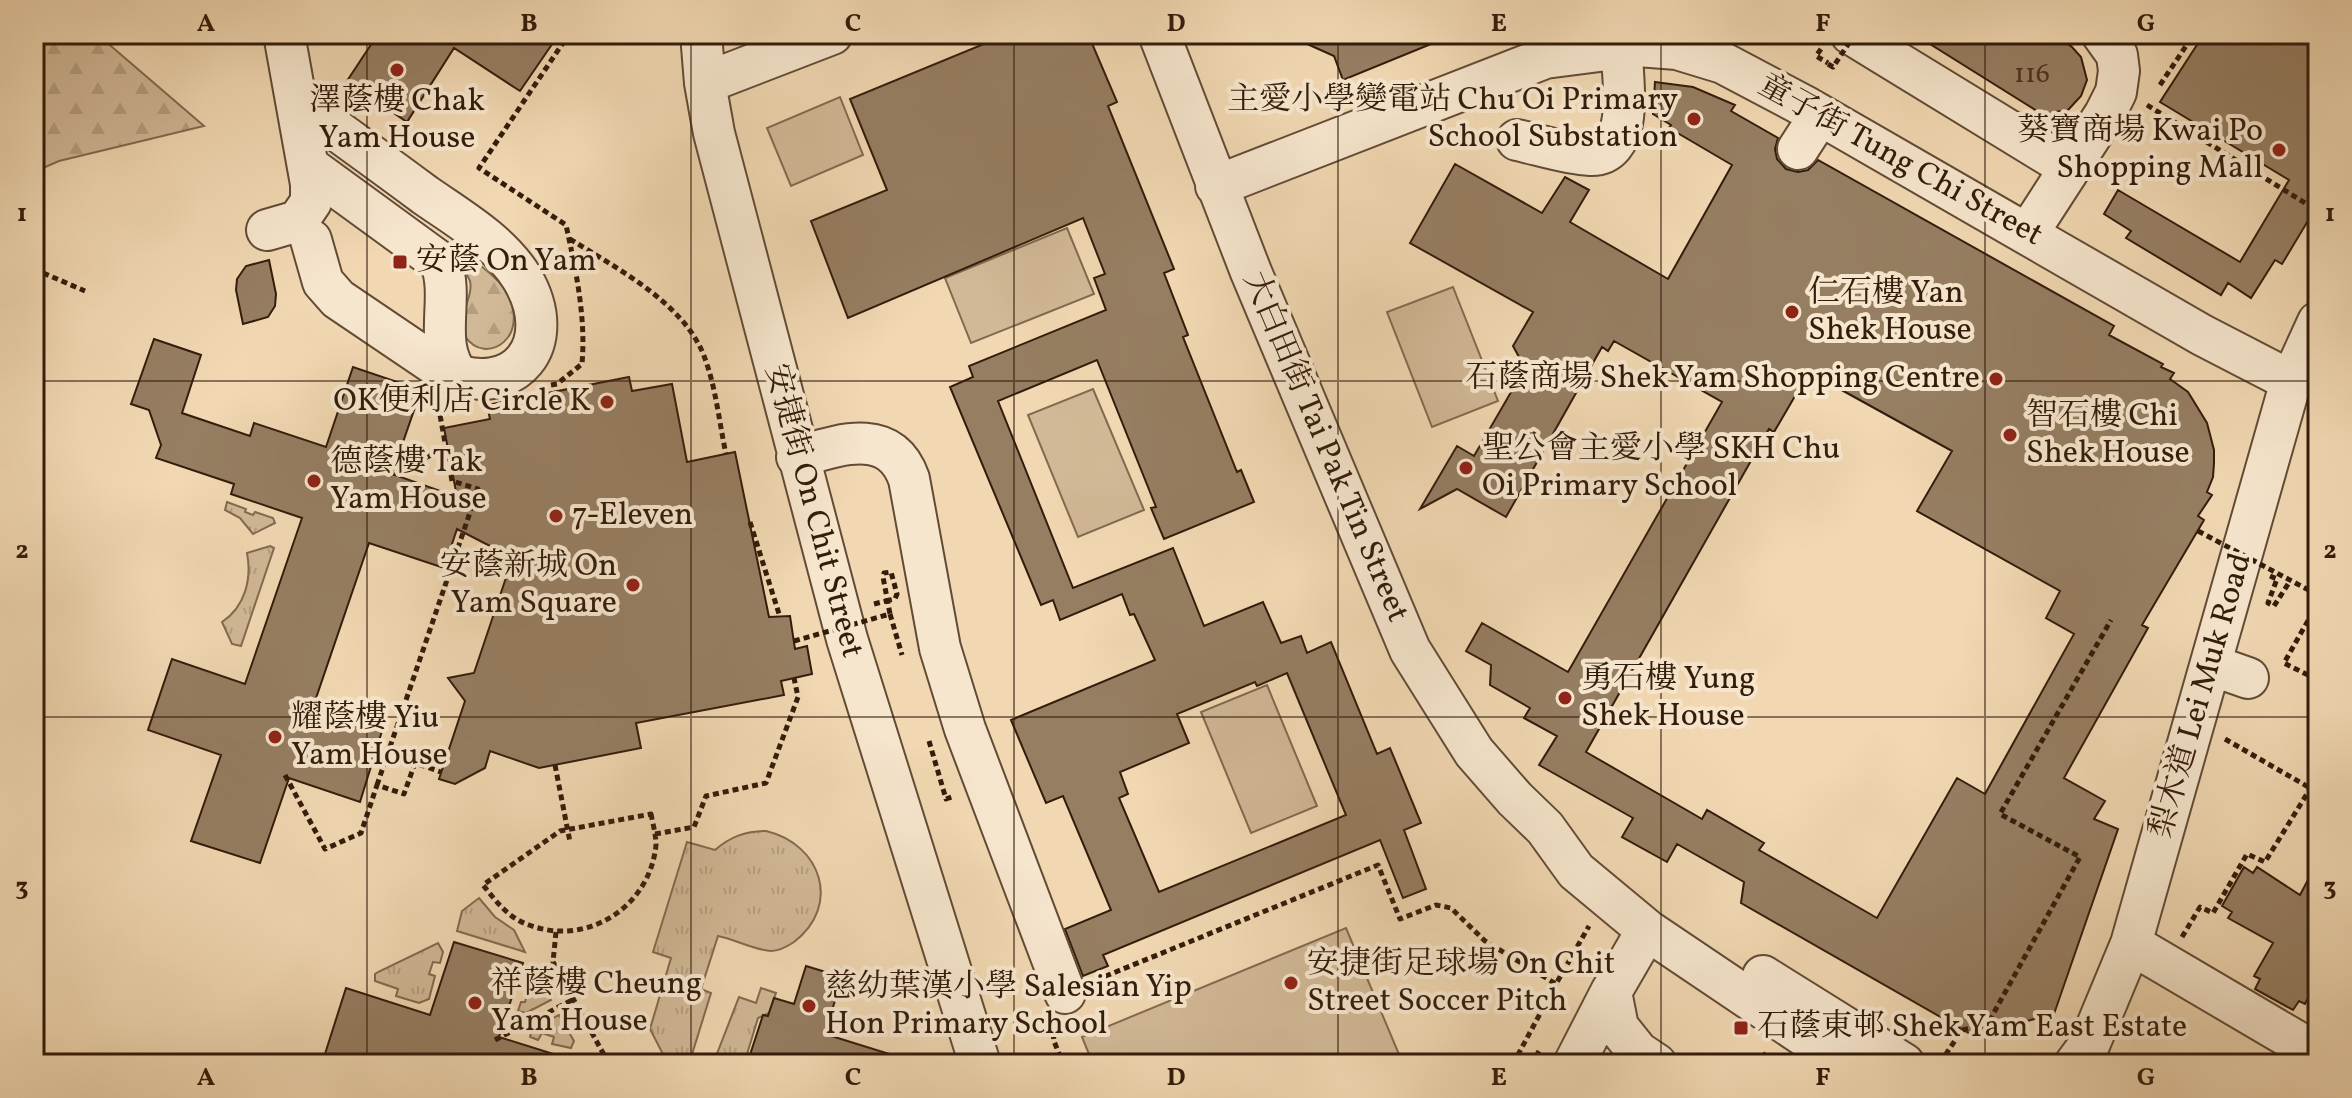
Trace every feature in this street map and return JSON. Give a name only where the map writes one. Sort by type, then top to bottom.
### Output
[{"type":"street","points":[[284,34],[296,101],[299,212],[323,282],[338,299],[431,363],[450,352]]},
{"type":"street","name":"安捷街 On Chit Street","points":[[701,34],[705,83],[714,133],[797,457],[861,689],[980,1064]]},
{"type":"street","points":[[705,83],[832,34]]},
{"type":"street","name":"大白田街 Tai Pak Tin Street","points":[[1159,34],[1216,186],[1410,650],[1474,752],[1545,828],[1576,871],[1647,930],[1846,1064]]},
{"type":"street","points":[[2028,233],[2116,92],[2119,71],[2117,55],[2102,34]]},
{"type":"street","points":[[1848,46],[2070,168]]},
{"type":"street","points":[[1517,140],[1593,155],[1608,151],[1618,140],[1625,103],[1621,48]]},
{"type":"street","name":"童子街 Tung Chi Street","points":[[1216,186],[1545,58],[1621,48],[1677,49],[1825,97],[2028,233],[2202,335],[2291,381]]},
{"type":"street","points":[[1798,149],[1825,97]]},
{"type":"street","points":[[296,101],[478,233],[511,263],[530,294],[535,311],[536,329],[526,359],[516,371],[502,378],[472,380],[450,352],[434,291],[425,280],[299,212]]},
{"type":"street","name":"梨木道 Lei Muk Road","points":[[2086,1058],[2131,944],[2291,381],[2318,322]]},
{"type":"street","points":[[797,457],[868,444],[895,453],[904,463],[940,648],[960,715],[1065,993]]},
{"type":"street","points":[[2211,665],[2248,678]]},
{"type":"street","name":"大白田街 Tai Pak Tin Street","points":[[1545,828],[1587,855],[1661,913],[1904,1064]]},
{"type":"street","points":[[1574,1064],[1647,930]]},
{"type":"street","points":[[2131,944],[2318,1054]]},
{"type":"street","points":[[1611,992],[1618,1027],[1638,1052],[1656,1064]]},
{"type":"path","points":[[2160,85],[2194,34]]},
{"type":"path","points":[[1818,57],[1833,67],[1848,46]]},
{"type":"path","points":[[1825,97],[1848,46]]},
{"type":"path","points":[[2147,105],[2318,211]]},
{"type":"path","points":[[569,238],[636,281],[680,318],[697,341],[711,380],[726,454]]},
{"type":"path","points":[[34,269],[85,291]]},
{"type":"path","points":[[285,775],[325,849],[361,833],[478,489],[452,481],[447,447]]},
{"type":"path","points":[[750,522],[780,617]]},
{"type":"path","points":[[2198,531],[2318,595]]},
{"type":"path","points":[[794,641],[890,614],[883,577],[884,573],[891,572],[897,594],[895,599],[890,600],[866,606]]},
{"type":"path","points":[[2275,582],[2268,603],[2274,606],[2290,581]]},
{"type":"path","points":[[2318,603],[2284,663],[2318,680]]},
{"type":"path","points":[[1940,1064],[1962,1030],[1987,1025],[2080,857],[2000,814],[2111,620]]},
{"type":"path","points":[[655,834],[694,827],[706,796],[766,783],[798,697],[794,678]]},
{"type":"path","points":[[2225,739],[2310,788]]},
{"type":"path","points":[[377,785],[404,794],[415,763],[441,772]]},
{"type":"path","points":[[555,765],[570,842]]},
{"type":"path","points":[[2171,931],[2182,937],[2200,907],[2213,913],[2247,854],[2265,862],[2318,776]]},
{"type":"path","points":[[651,814],[655,834],[650,873],[635,898],[613,918],[585,929],[556,932],[527,925],[502,908],[483,885],[560,831],[568,830],[651,814]]},
{"type":"path","points":[[1065,993],[1378,865],[1400,919],[1436,905],[1451,908],[1483,940],[1556,984]]},
{"type":"path","points":[[1513,1064],[1590,923]]},
{"type":"path","points":[[556,932],[553,962],[609,1064]]},
{"type":"path","points":[[495,1040],[574,999]]},
{"type":"path","points":[[1757,1064],[1766,1053]]},
{"type":"green space","points":[[34,34],[97,34],[204,126],[59,161],[34,172]]},
{"type":"green space","points":[[840,97],[863,155],[791,186],[767,128]]},
{"type":"green space","points":[[1067,228],[1094,294],[971,343],[945,278]]},
{"type":"green space","points":[[471,258],[503,287],[512,304],[514,320],[511,332],[504,342],[495,347],[484,349],[474,345],[462,329],[470,281],[461,265]]},
{"type":"green space","points":[[1453,287],[1498,401],[1432,427],[1387,312]]},
{"type":"green space","points":[[1093,389],[1144,510],[1078,537],[1028,415]]},
{"type":"green space","points":[[227,502],[253,515],[255,512],[273,518],[275,523],[253,534],[240,518],[225,510]]},
{"type":"green space","points":[[270,546],[274,548],[241,646],[232,644],[222,622],[236,609],[245,592],[247,553]]},
{"type":"green space","points":[[1267,685],[1317,806],[1251,833],[1201,712]]},
{"type":"green space","points":[[766,831],[785,838],[812,862],[819,878],[821,894],[818,911],[809,927],[794,942],[777,950],[758,949],[718,936],[701,989],[711,993],[689,1064],[668,1064],[650,1029],[671,958],[653,952],[687,842],[715,850],[738,836]]},
{"type":"green space","points":[[479,898],[495,917],[514,930],[525,952],[457,931],[462,911]]},
{"type":"green space","name":"安捷街足球場 On Chit Street Soccer Pitch","points":[[1346,928],[1403,1064],[1093,1064],[1082,1037]]},
{"type":"green space","points":[[438,943],[443,952],[440,963],[433,962],[429,974],[435,976],[429,999],[419,1003],[396,996],[398,989],[375,981],[378,972]]},
{"type":"green space","points":[[532,974],[539,976],[551,1000],[526,1013],[518,1011],[521,1002],[525,1002],[528,990],[525,989]]},
{"type":"green space","points":[[761,988],[776,993],[769,1013],[758,1018],[744,1064],[713,1064],[739,997],[756,1003]]},
{"type":"green space","points":[[559,1015],[574,1041],[571,1048],[552,1044],[554,1037],[542,1033],[538,1040],[530,1037],[532,1029]]},
{"type":"building","name":"澤蔭樓 Chak Yam House","points":[[378,34],[559,34],[520,91],[454,48],[407,122],[347,81]]},
{"type":"building","points":[[1008,34],[1088,34],[1117,102],[1108,106],[1174,269],[1164,273],[1188,335],[1183,337],[1237,472],[1241,470],[1254,502],[1164,539],[1151,508],[1156,507],[1097,360],[998,401],[1073,588],[1173,548],[1204,626],[1263,602],[1281,643],[1301,636],[1307,653],[1331,642],[1377,754],[1390,748],[1421,823],[1404,830],[1426,889],[1403,898],[1380,840],[1103,955],[1108,966],[1083,976],[1065,929],[1111,910],[1063,796],[1046,803],[1011,720],[1155,660],[1122,594],[1060,620],[1053,600],[1041,605],[950,387],[973,377],[969,366],[1106,310],[1094,278],[1105,274],[1083,218],[848,318],[811,221],[887,190],[850,99]],"holes":[[[1287,673],[1346,815],[1159,892],[1119,798],[1128,794],[1120,772],[1189,743],[1177,714],[1255,682],[1257,686]]]},
{"type":"building","points":[[1285,34],[1453,35],[1343,80],[1334,56]]},
{"type":"building","points":[[1914,34],[2053,34],[2081,57],[2087,80],[2081,96],[2068,110],[2037,111]]},
{"type":"building","name":"葵寶商場 Kwai Po Shopping Mall","points":[[2204,34],[2318,34],[2318,204],[2282,264],[2275,260],[2251,298],[2228,283],[2221,295],[2126,238],[2131,231],[2104,214],[2118,190],[2240,262],[2289,180],[2160,102]]},
{"type":"building","points":[[1655,82],[1693,87],[1735,105],[1731,111],[1778,138],[1775,149],[1777,159],[1786,169],[1798,172],[1808,170],[1818,160],[2114,326],[2109,335],[2174,373],[2170,379],[2188,392],[2207,423],[2214,463],[2207,492],[2212,495],[2198,516],[2204,520],[2142,625],[2148,628],[2064,778],[2105,801],[2094,819],[2118,829],[2054,1014],[1972,1035],[1741,903],[1744,882],[1677,844],[1667,862],[1622,837],[1633,818],[1539,765],[1557,736],[1524,718],[1530,708],[1490,685],[1491,665],[1466,651],[1482,623],[1568,672],[1722,402],[1614,341],[1608,351],[1602,347],[1506,517],[1457,489],[1420,509],[1457,446],[1474,456],[1525,368],[1513,346],[1533,312],[1410,243],[1455,164],[1542,213],[1565,177],[1589,190],[1570,222],[1668,279],[1732,165],[1669,128],[1671,125],[1653,114]],"holes":[[[1809,372],[1952,451],[1917,511],[2060,591],[2046,618],[2074,634],[1985,794],[1957,778],[1877,918],[1759,850],[1764,843],[1707,810],[1702,819],[1586,752],[1769,429],[1774,432]]]},
{"type":"building","points":[[269,260],[276,294],[275,306],[268,317],[243,324],[236,290],[237,279],[246,266]]},
{"type":"building","points":[[154,339],[201,355],[182,413],[250,436],[254,423],[326,447],[353,367],[421,390],[392,474],[457,497],[444,428],[490,419],[487,405],[629,377],[632,391],[672,384],[687,462],[735,452],[769,617],[790,616],[795,649],[807,646],[812,674],[781,681],[784,695],[636,723],[641,748],[539,768],[490,751],[485,768],[455,784],[439,779],[465,701],[448,678],[474,673],[514,554],[457,529],[444,568],[369,543],[313,707],[382,731],[360,802],[289,778],[260,863],[191,841],[221,755],[148,730],[172,659],[245,684],[302,518],[231,494],[234,484],[156,458],[161,445],[149,410],[131,404]]},
{"type":"building","points":[[2318,861],[2318,978],[2305,1004],[2299,1001],[2293,1010],[2255,989],[2260,979],[2254,976],[2273,943],[2228,918],[2232,912],[2222,906],[2244,867],[2253,873],[2257,867],[2300,895]]},
{"type":"building","name":"祥蔭樓 Cheung Yam House","points":[[454,942],[523,963],[499,1037],[566,1058],[565,1064],[347,1064],[324,1057],[346,988],[430,1015]]},
{"type":"building","name":"慈幼葉漢小學 Salesian Yip Hon Primary School","points":[[806,966],[842,977],[825,1034],[902,1058],[901,1064],[747,1064],[763,1015],[768,1016],[774,998],[794,1004]]},
{"type":"place","name":"澤蔭樓 Chak Yam House","points":[[397,70]]},
{"type":"place","name":"主愛小學變電站 Chu Oi Primary School Substation","points":[[1694,119]]},
{"type":"place","name":"葵寶商場 Kwai Po Shopping Mall","points":[[2279,150]]},
{"type":"place","name":"安蔭 On Yam","points":[[400,262]]},
{"type":"place","name":"仁石樓 Yan Shek House","points":[[1792,312]]},
{"type":"place","name":"石蔭商場 Shek Yam Shopping Centre","points":[[1996,379]]},
{"type":"place","name":"OK便利店 Circle K","points":[[607,402]]},
{"type":"place","name":"智石樓 Chi Shek House","points":[[2010,435]]},
{"type":"place","name":"聖公會主愛小學 SKH Chu Oi Primary School","points":[[1466,468]]},
{"type":"place","name":"德蔭樓 Tak Yam House","points":[[314,481]]},
{"type":"place","name":"7-Eleven","points":[[556,516]]},
{"type":"place","name":"安蔭新城 On Yam Square","points":[[633,585]]},
{"type":"place","name":"勇石樓 Yung Shek House","points":[[1565,698]]},
{"type":"place","name":"耀蔭樓 Yiu Yam House","points":[[275,737]]},
{"type":"place","name":"安捷街足球場 On Chit Street Soccer Pitch","points":[[1291,983]]},
{"type":"place","name":"祥蔭樓 Cheung Yam House","points":[[475,1003]]},
{"type":"place","name":"慈幼葉漢小學 Salesian Yip Hon Primary School","points":[[809,1006]]},
{"type":"place","name":"石蔭東邨 Shek Yam East Estate","points":[[1741,1028]]}]
